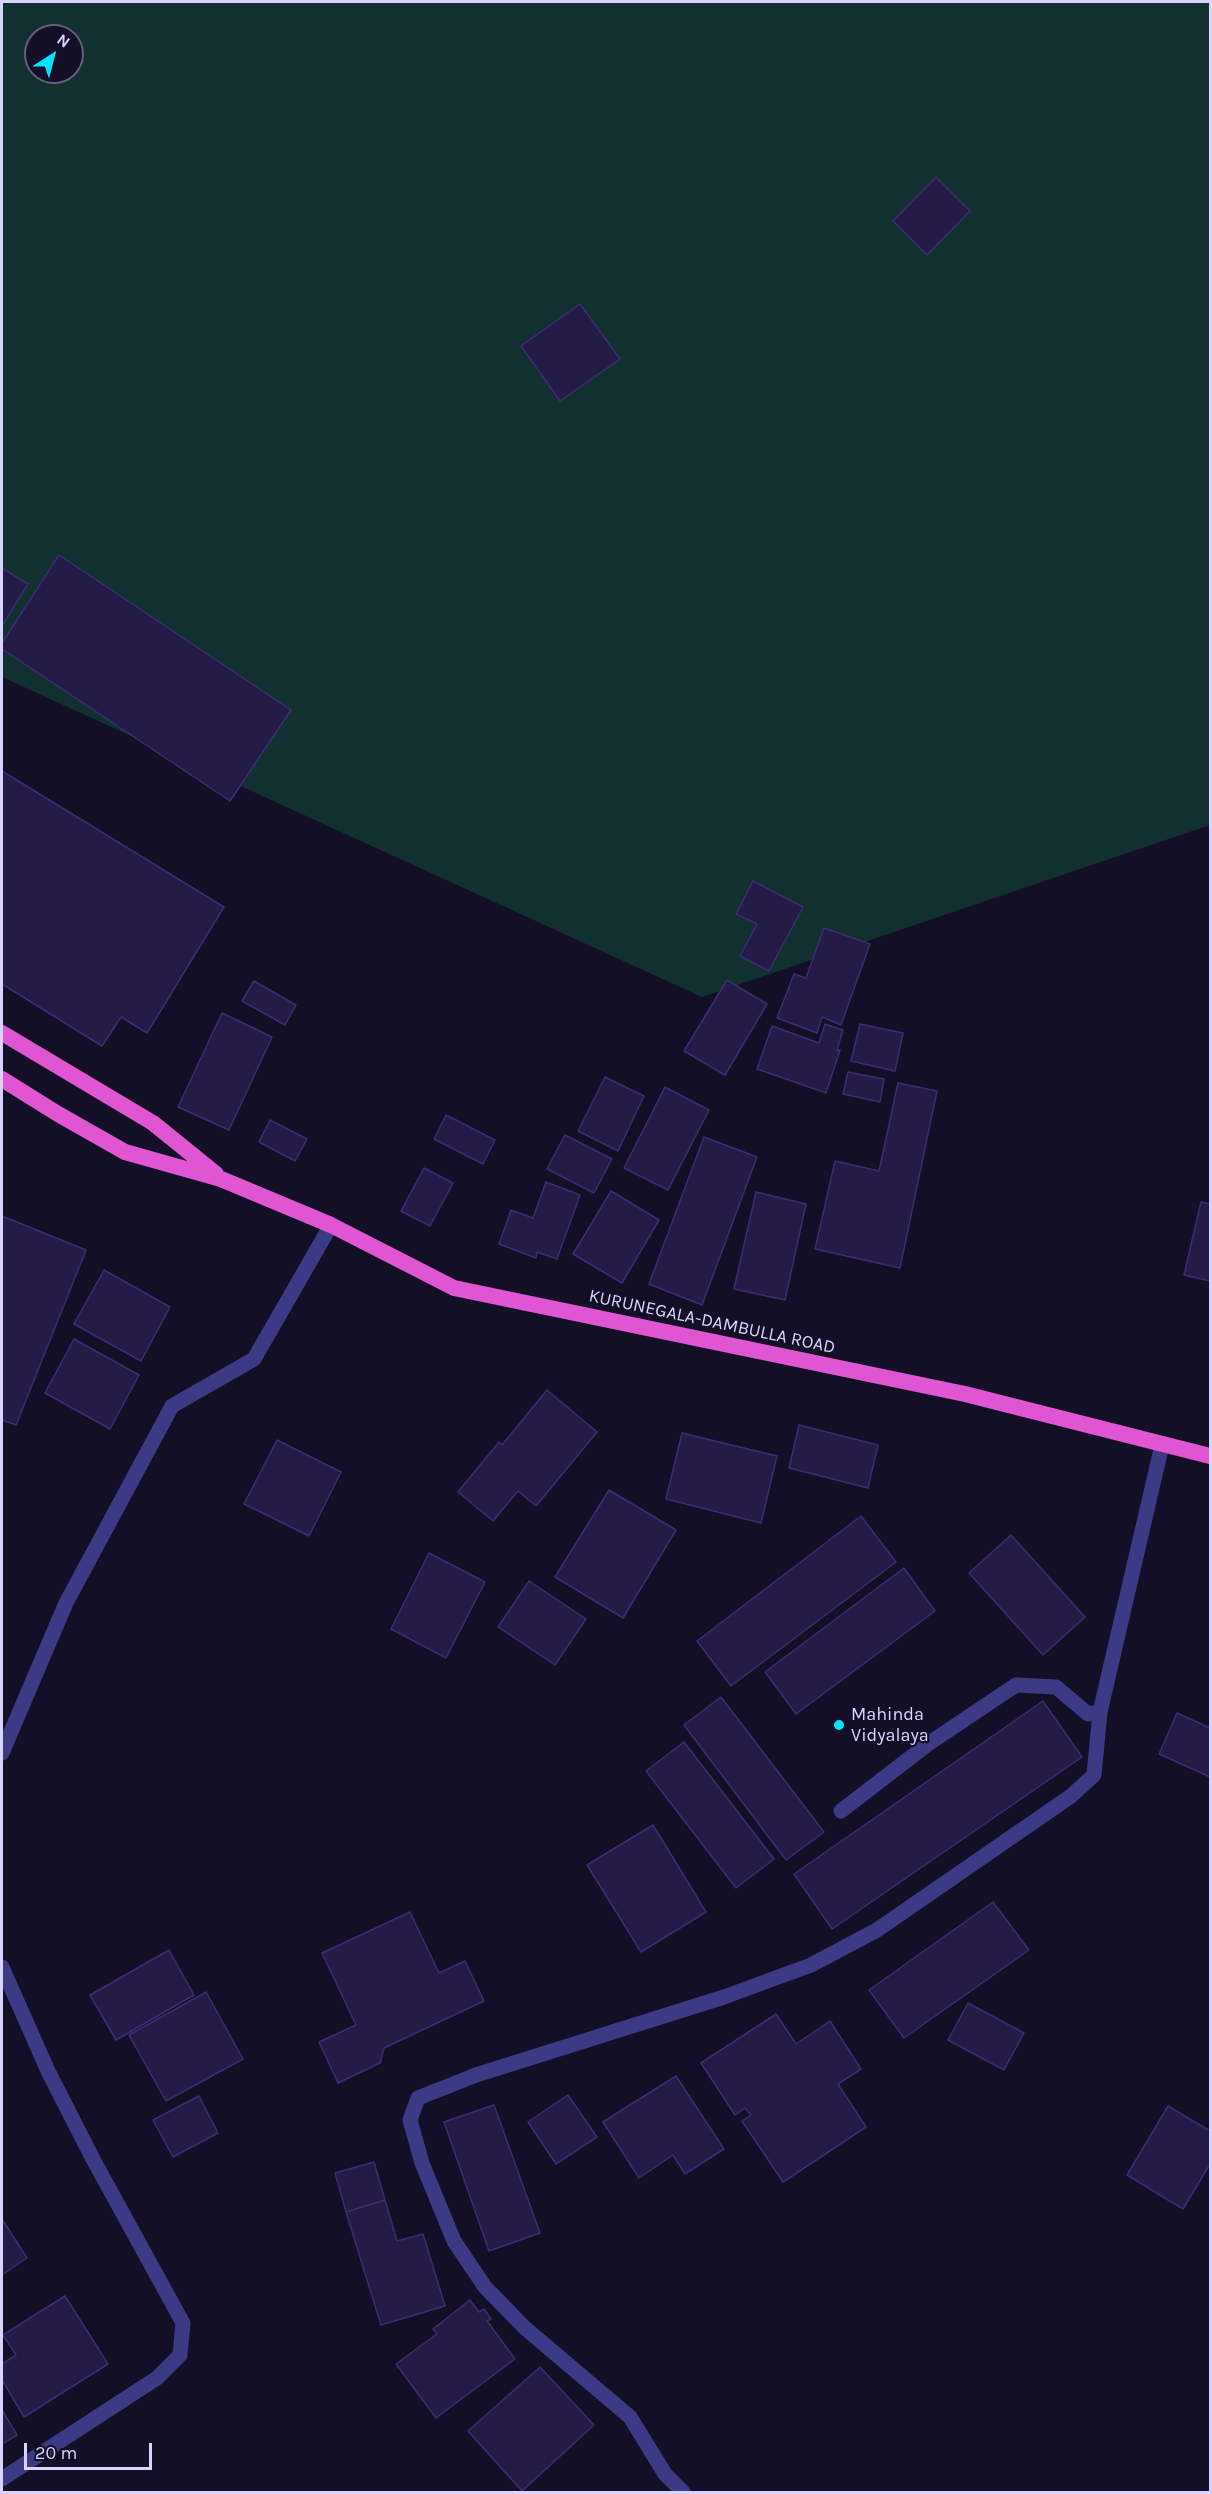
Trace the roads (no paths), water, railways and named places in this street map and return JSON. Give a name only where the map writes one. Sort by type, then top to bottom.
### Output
[{"type":"highway","name":"KURUNEGALA-DAMBULLA ROAD","points":[[2,1033],[153,1123],[221,1179]]},
{"type":"highway","name":"KURUNEGALA-DAMBULLA ROAD","points":[[2,1079],[125,1152],[221,1179],[331,1225],[454,1288],[965,1394],[1210,1456]]},
{"type":"street","points":[[2,1753],[66,1603],[172,1406],[254,1359],[331,1225]]},
{"type":"street","points":[[683,2493],[665,2474],[630,2417],[525,2328],[485,2287],[453,2241],[422,2163],[410,2120],[418,2098],[477,2075],[724,1997],[811,1965],[876,1930],[1071,1796],[1094,1775],[1100,1712],[1162,1445]]},
{"type":"street","points":[[841,1811],[928,1744],[1016,1685],[1056,1687],[1088,1714],[1100,1712]]},
{"type":"street","points":[[2,1967],[48,2071],[94,2161],[183,2323],[180,2355],[157,2378],[2,2479]]},
{"type":"place","name":"Mahinda Vidyalaya","points":[[839,1725]]}]
